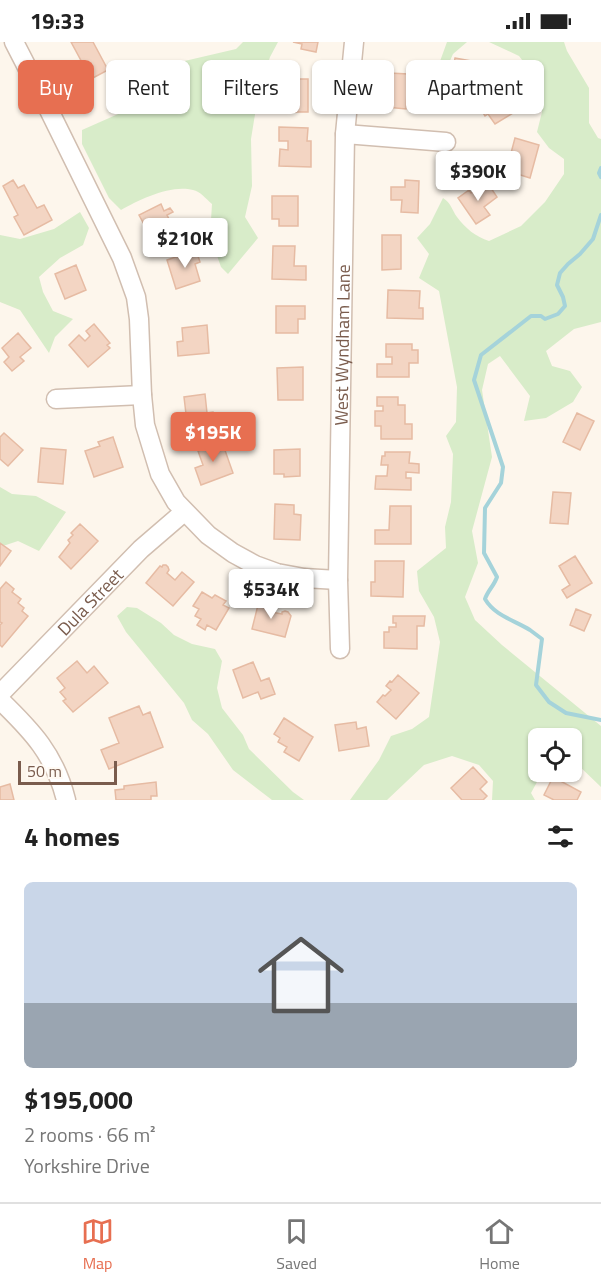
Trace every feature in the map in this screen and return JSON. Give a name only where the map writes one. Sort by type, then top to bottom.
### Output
[{"type":"street","points":[[14,42],[122,258],[136,297],[145,425],[160,474],[176,502],[208,535],[255,565],[276,573],[304,578],[338,580]]},
{"type":"street","name":"West Wyndham Lane","points":[[340,649],[338,580],[345,134],[354,42]]},
{"type":"street","points":[[345,134],[446,142]]},
{"type":"street","points":[[56,399],[142,394]]},
{"type":"street","name":"Dula Street","points":[[0,694],[141,549],[184,512]]},
{"type":"street","points":[[0,700],[38,739],[52,761],[66,800]]},
{"type":"green space","points":[[243,42],[278,42],[269,60],[202,60],[202,114],[255,114],[251,139],[252,186],[245,217],[258,238],[228,274],[221,267],[210,236],[212,204],[196,191],[176,189],[147,197],[121,210],[109,198],[82,144],[82,130],[118,114],[190,114],[189,60],[236,49]]},
{"type":"green space","points":[[447,42],[467,42],[453,54],[450,60],[440,60]]},
{"type":"green space","points":[[489,42],[564,42],[589,88],[589,123],[601,139],[601,322],[574,329],[546,351],[552,366],[570,371],[582,387],[573,402],[546,418],[524,421],[530,396],[500,356],[488,364],[482,390],[492,457],[472,531],[478,563],[465,597],[475,620],[601,726],[601,787],[582,769],[582,728],[528,728],[528,782],[537,782],[531,793],[535,800],[492,800],[493,781],[479,765],[452,756],[424,765],[387,800],[350,800],[379,760],[391,736],[412,729],[429,717],[440,642],[434,617],[419,591],[417,571],[446,548],[445,527],[451,502],[453,454],[446,436],[456,422],[457,387],[439,291],[419,278],[429,254],[417,238],[430,224],[443,198],[467,228],[489,241],[521,226],[545,202],[564,174],[564,159],[549,148],[537,132],[542,114],[544,114],[544,60],[522,60],[519,56]]},
{"type":"green space","points":[[80,212],[89,228],[83,245],[60,258],[39,277],[43,292],[53,311],[73,319],[55,337],[49,353],[20,310],[0,302],[0,235],[20,239],[54,229]]},
{"type":"green space","points":[[0,487],[12,494],[36,496],[66,512],[39,551],[18,541],[0,547]]},
{"type":"green space","points":[[127,607],[137,608],[161,623],[174,635],[192,644],[215,649],[222,661],[217,688],[222,708],[243,735],[249,749],[304,800],[272,800],[233,770],[208,734],[192,720],[184,703],[126,632],[117,616]]},
{"type":"building","points":[[71,42],[93,42],[106,66],[106,71],[94,77],[94,60],[81,60]]},
{"type":"building","points":[[293,42],[318,42],[316,52],[301,49],[302,44]]},
{"type":"building","points":[[394,73],[406,74],[406,109],[394,108]]},
{"type":"building","points":[[300,79],[308,79],[308,112],[300,112]]},
{"type":"building","points":[[488,114],[511,114],[495,124]]},
{"type":"building","points":[[279,127],[308,128],[307,141],[311,141],[311,167],[279,166],[280,149],[288,150],[288,141],[279,141]]},
{"type":"building","points":[[515,138],[539,145],[530,178],[511,172],[516,155],[511,153]]},
{"type":"building","points":[[13,180],[18,188],[24,185],[37,208],[44,205],[52,220],[24,235],[14,217],[18,215],[3,186]]},
{"type":"building","points":[[405,180],[419,181],[418,213],[401,212],[402,200],[391,200],[391,187],[405,187]]},
{"type":"building","points":[[487,182],[497,197],[484,207],[490,215],[476,224],[458,198],[469,190],[471,193]]},
{"type":"building","points":[[272,196],[298,196],[298,226],[279,226],[279,219],[272,219]]},
{"type":"building","points":[[161,204],[164,211],[170,208],[173,212],[167,215],[176,233],[159,241],[154,232],[151,234],[139,215]]},
{"type":"building","points":[[382,235],[401,235],[401,269],[382,270]]},
{"type":"building","points":[[273,246],[295,246],[294,266],[306,266],[306,280],[272,279]]},
{"type":"building","points":[[196,250],[200,262],[195,264],[200,281],[176,289],[167,260]]},
{"type":"building","points":[[76,265],[86,290],[65,299],[55,274]]},
{"type":"building","points":[[388,290],[420,291],[419,308],[423,308],[423,319],[387,318]]},
{"type":"building","points":[[276,306],[305,306],[305,319],[298,319],[298,333],[276,333]]},
{"type":"building","points":[[94,324],[110,343],[107,345],[110,348],[88,367],[69,345],[79,335],[85,341],[90,336],[86,331]]},
{"type":"building","points":[[207,325],[209,353],[178,356],[177,342],[183,341],[182,328]]},
{"type":"building","points":[[18,333],[31,348],[20,357],[24,361],[12,371],[4,362],[9,357],[2,348]]},
{"type":"building","points":[[386,344],[412,344],[412,350],[418,350],[418,363],[409,363],[409,377],[377,377],[377,364],[392,364],[392,357],[386,357]]},
{"type":"building","points":[[303,367],[303,400],[278,400],[277,368]]},
{"type":"building","points":[[205,394],[207,413],[213,412],[215,423],[185,427],[184,397]]},
{"type":"building","points":[[377,397],[398,397],[398,405],[405,405],[405,424],[412,424],[412,439],[381,439],[381,426],[375,426],[375,411],[383,411],[383,406],[377,406]]},
{"type":"building","points":[[577,413],[594,421],[580,450],[563,442]]},
{"type":"building","points":[[4,433],[23,450],[8,466],[0,459],[0,437]]},
{"type":"building","points":[[113,437],[123,467],[94,477],[85,451],[100,446],[98,442]]},
{"type":"building","points":[[221,439],[233,473],[201,485],[195,468],[203,465],[198,451],[204,449],[203,445]]},
{"type":"building","points":[[41,448],[66,450],[63,484],[38,482]]},
{"type":"building","points":[[300,449],[300,476],[284,477],[284,474],[274,474],[274,450]]},
{"type":"building","points":[[385,452],[410,452],[409,463],[419,464],[419,473],[406,472],[406,478],[411,478],[411,490],[375,489],[376,476],[387,476],[388,465],[381,465]]},
{"type":"building","points":[[553,492],[571,493],[568,524],[550,523]]},
{"type":"building","points":[[275,504],[294,505],[294,514],[301,515],[300,540],[274,539]]},
{"type":"building","points":[[390,506],[411,506],[411,544],[375,544],[375,530],[389,530]]},
{"type":"building","points":[[80,524],[98,541],[71,569],[59,557],[70,543],[68,540],[73,535],[71,533]]},
{"type":"building","points":[[0,543],[11,551],[0,566]]},
{"type":"building","points":[[575,556],[592,583],[567,598],[562,590],[570,585],[559,566]]},
{"type":"building","points":[[375,561],[404,561],[403,597],[371,596],[371,582],[375,582]]},
{"type":"building","points":[[163,565],[168,567],[167,573],[175,580],[182,572],[194,582],[173,606],[146,583]]},
{"type":"building","points":[[6,582],[14,589],[12,592],[21,599],[18,603],[28,616],[2,647],[0,645],[0,625],[2,623],[0,622],[0,589]]},
{"type":"building","points":[[202,592],[212,598],[215,595],[226,601],[223,605],[229,608],[216,630],[207,625],[205,630],[197,625],[201,619],[195,616],[199,609],[193,606]]},
{"type":"building","points":[[259,601],[273,604],[271,612],[282,614],[285,611],[291,616],[285,637],[252,629]]},
{"type":"building","points":[[576,609],[591,615],[584,631],[570,625]]},
{"type":"building","points":[[393,616],[425,616],[424,626],[417,626],[417,649],[384,648],[384,632],[389,632],[389,627],[396,627],[396,623],[393,623]]},
{"type":"building","points":[[77,661],[87,673],[94,666],[108,683],[73,712],[63,701],[66,699],[60,692],[65,688],[57,678]]},
{"type":"building","points":[[253,662],[261,681],[269,678],[275,694],[261,699],[258,692],[243,698],[233,670]]},
{"type":"building","points":[[398,675],[419,693],[396,719],[377,702],[391,690],[386,686]]},
{"type":"building","points":[[139,706],[143,715],[150,712],[163,747],[109,769],[101,750],[119,743],[109,718]]},
{"type":"building","points":[[284,718],[313,737],[299,761],[284,752],[287,747],[278,742],[280,738],[274,734]]},
{"type":"building","points":[[356,722],[357,729],[366,727],[369,746],[339,751],[335,725]]},
{"type":"building","points":[[473,767],[487,782],[480,789],[487,796],[483,800],[462,800],[451,788]]},
{"type":"building","points":[[156,782],[157,796],[151,796],[151,800],[116,800],[115,790],[124,789],[124,786]]},
{"type":"building","points":[[550,782],[562,782],[581,792],[577,800],[554,800],[544,795]]},
{"type":"building","points":[[10,784],[14,800],[0,800],[0,787]]},
{"type":"waterway","points":[[601,168],[599,173],[601,177]]},
{"type":"waterway","points":[[601,215],[593,239],[560,273],[557,285],[565,306],[558,314],[545,319],[541,316],[531,316],[481,355],[474,380],[503,467],[501,483],[485,508],[484,553],[497,577],[485,599],[499,614],[542,639],[536,685],[549,702],[566,713],[601,720]]}]
